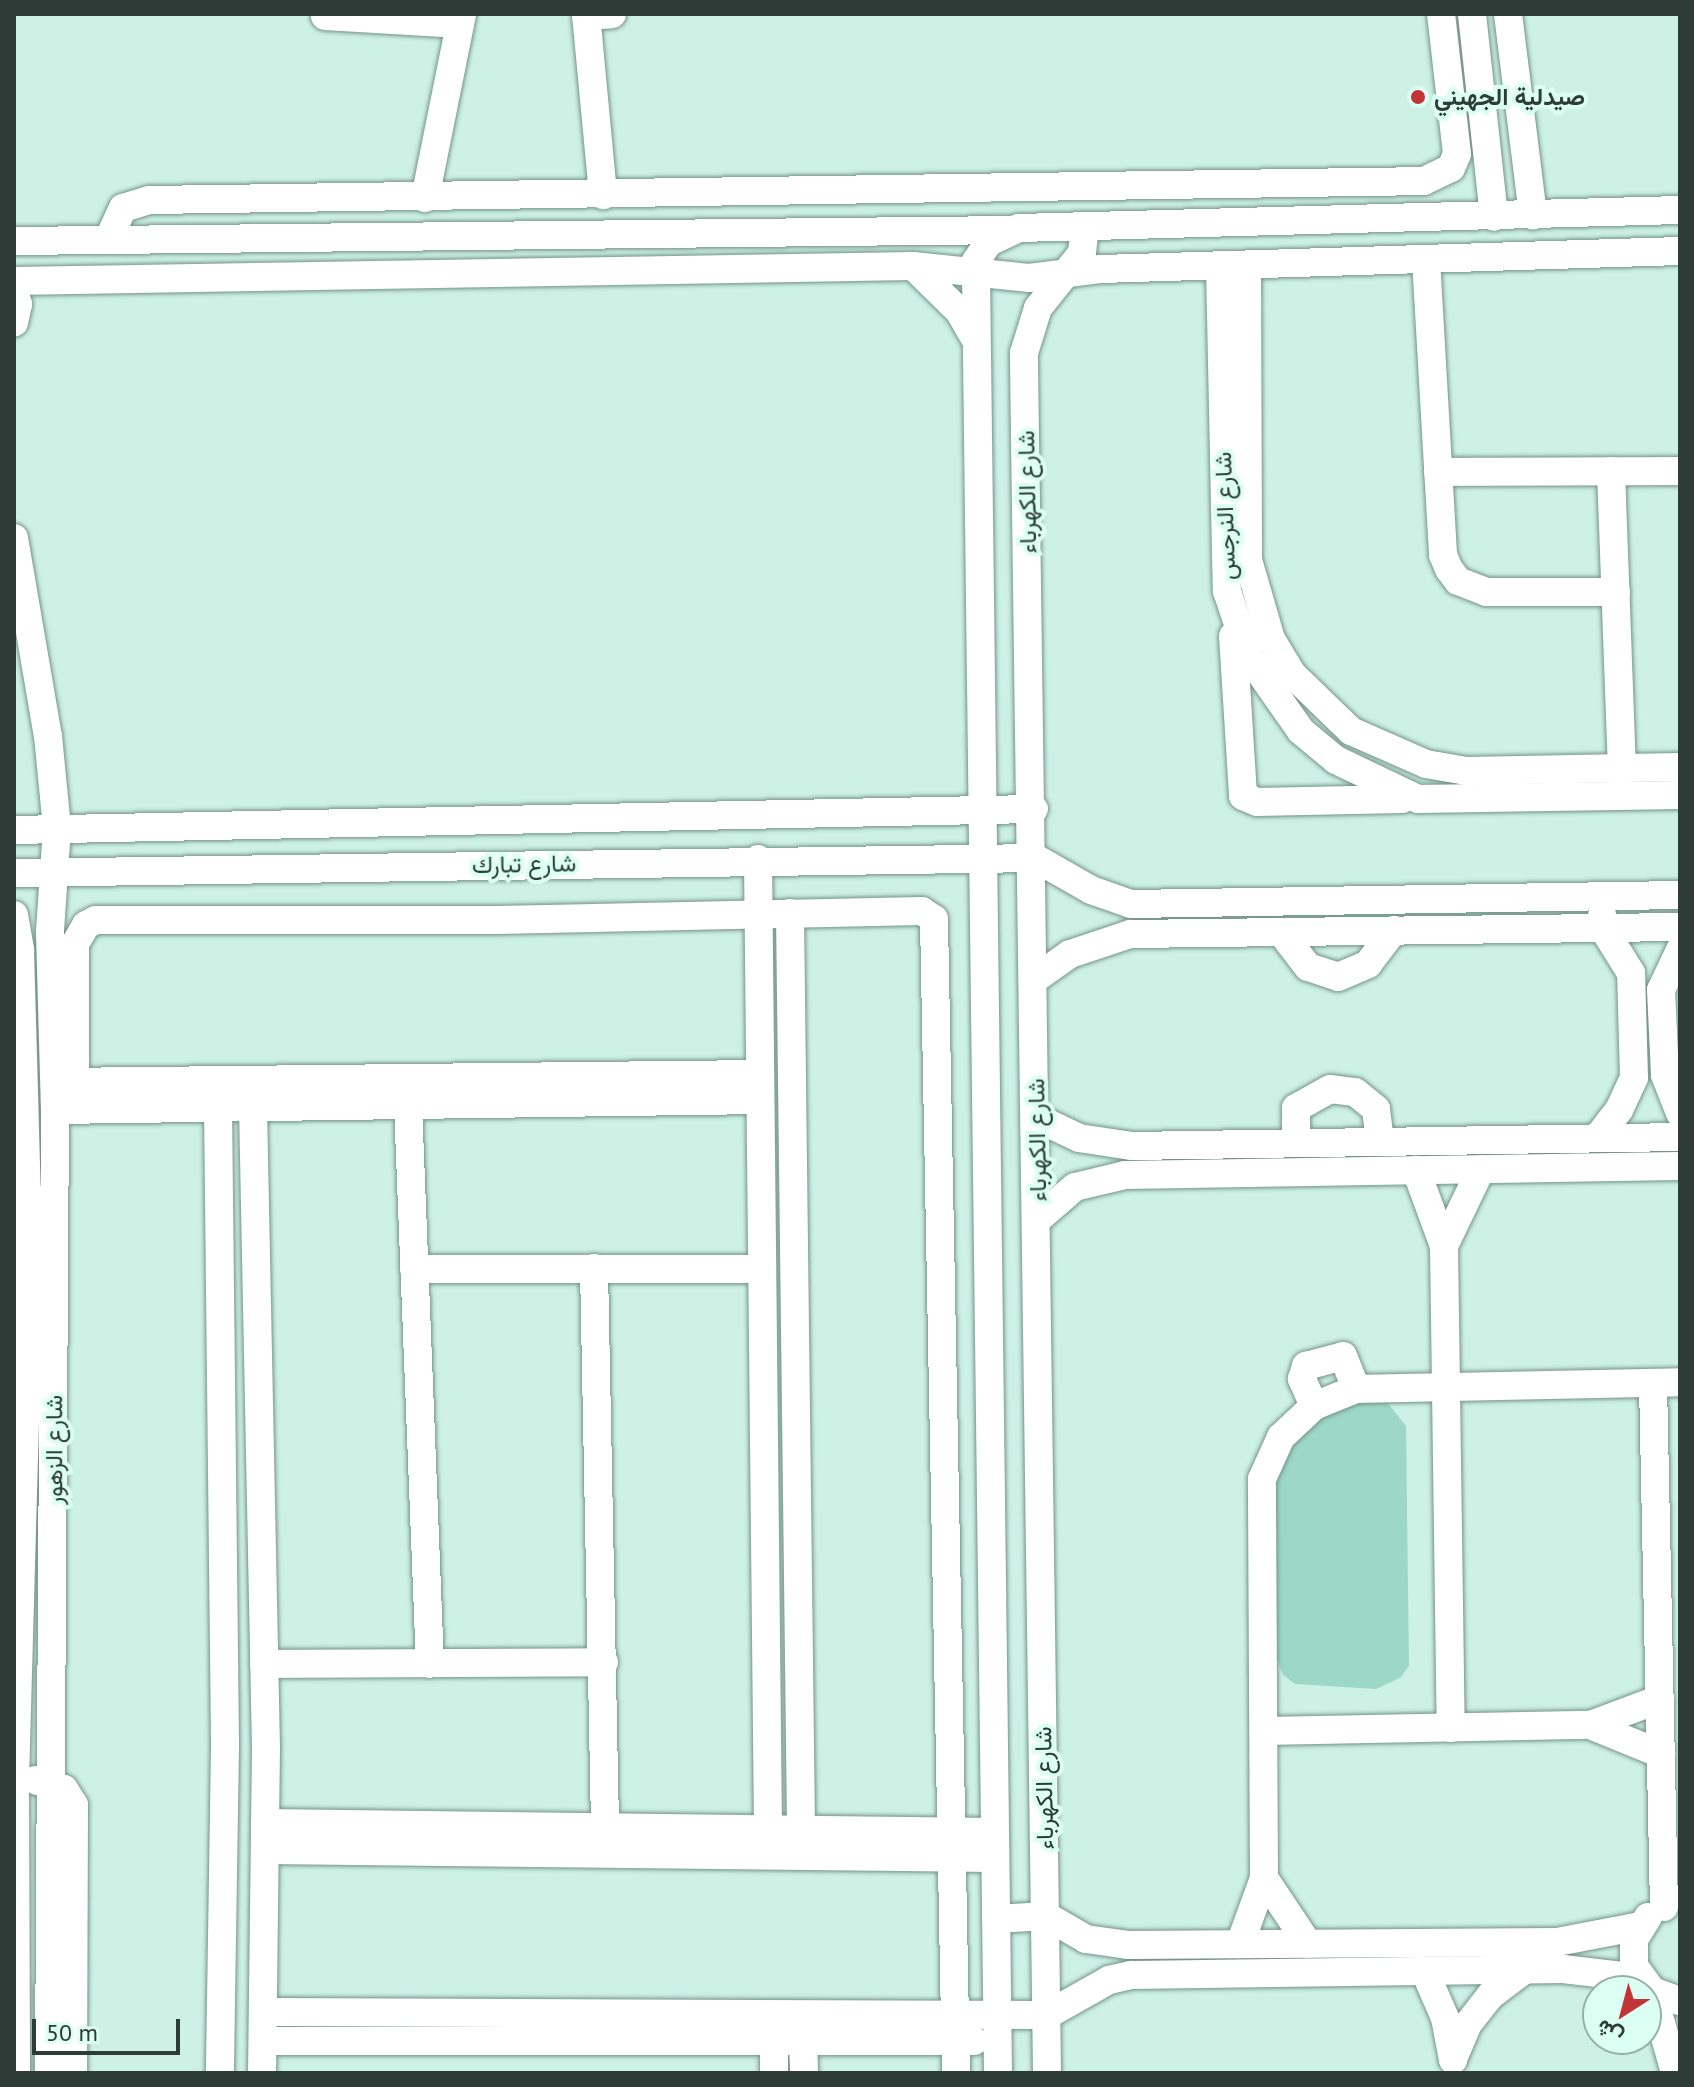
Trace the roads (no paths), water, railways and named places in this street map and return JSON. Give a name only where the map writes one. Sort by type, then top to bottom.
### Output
[{"type":"street","points":[[108,240],[123,208],[149,200],[1424,181],[1451,168],[1457,154],[1441,14]]},
{"type":"street","points":[[1472,14],[1494,217]]},
{"type":"street","points":[[1508,14],[1533,215]]},
{"type":"street","points":[[595,15],[603,195]]},
{"type":"street","points":[[325,16],[461,19],[425,198]]},
{"type":"street","points":[[1289,222],[1290,184]]},
{"type":"street","points":[[14,281],[913,266],[975,269],[1010,278],[1234,265],[1666,252],[1650,210]]},
{"type":"street","points":[[14,241],[1008,230],[1680,210]]},
{"type":"street","name":"شارع الكهرباء","points":[[1047,2073],[1035,858],[1024,353],[1038,308],[1082,253],[1085,226]]},
{"type":"street","points":[[975,269],[989,242],[1008,230]]},
{"type":"street","points":[[1426,259],[1443,555],[1458,581],[1486,592],[1616,592]]},
{"type":"street","name":"شارع النرجس","points":[[1234,265],[1223,566],[1233,615],[1249,657],[1301,731],[1336,760],[1418,799],[1680,795]]},
{"type":"street","name":"شارع النرجس","points":[[1234,265],[1248,560],[1266,626],[1292,674],[1351,731],[1426,764],[1466,771],[1680,767]]},
{"type":"street","points":[[913,266],[959,311],[974,337]]},
{"type":"street","name":"شارع الكهرباء","points":[[975,269],[998,2073]]},
{"type":"street","points":[[14,291],[18,304],[14,323]]},
{"type":"street","points":[[1611,471],[1622,768]]},
{"type":"street","points":[[1438,472],[1680,471]]},
{"type":"street","name":"شارع الزهور","points":[[14,538],[48,736],[57,828],[50,932],[64,1096],[48,1781],[49,2073]]},
{"type":"street","points":[[1233,615],[1243,796],[1257,802],[1418,799]]},
{"type":"street","name":"شارع تبارك","points":[[14,830],[1034,809]]},
{"type":"street","points":[[227,825],[231,871]]},
{"type":"street","points":[[1035,858],[1091,890],[1131,904],[1680,895]]},
{"type":"street","name":"شارع تبارك","points":[[14,873],[758,859],[1035,858]]},
{"type":"street","points":[[758,859],[768,1829]]},
{"type":"street","points":[[1597,1138],[1619,1110],[1634,1078],[1631,973],[1603,928],[1601,896]]},
{"type":"street","points":[[64,1096],[75,944],[86,925],[96,920],[926,912],[937,925],[956,2073]]},
{"type":"street","points":[[790,913],[801,1830]]},
{"type":"street","name":"شارع الزهور","points":[[14,915],[21,1196],[14,1778],[16,2073]]},
{"type":"street","points":[[1036,978],[1070,954],[1130,934],[1680,927]]},
{"type":"street","points":[[1281,932],[1308,967],[1338,977],[1368,964],[1394,930]]},
{"type":"street","points":[[1680,950],[1661,990],[1665,1075],[1680,1113]]},
{"type":"street","points":[[939,1011],[984,1011]]},
{"type":"street","points":[[64,1096],[760,1087]]},
{"type":"street","points":[[64,1096],[253,1107],[321,1092],[408,1105],[760,1087]]},
{"type":"street","points":[[1296,1143],[1296,1108],[1330,1089],[1367,1099],[1376,1109],[1380,1142]]},
{"type":"street","points":[[408,1105],[430,1664]]},
{"type":"street","points":[[218,1107],[225,1747],[220,2073]]},
{"type":"street","points":[[253,1107],[266,1747],[262,2073]]},
{"type":"street","points":[[1037,1118],[1053,1130],[1105,1144],[1680,1137]]},
{"type":"street","points":[[1038,1219],[1075,1187],[1125,1175],[1680,1166]]},
{"type":"street","points":[[1444,1246],[1481,1169]]},
{"type":"street","points":[[1416,1170],[1444,1246],[1451,1728]]},
{"type":"street","points":[[594,1268],[605,1827]]},
{"type":"street","points":[[414,1269],[762,1269]]},
{"type":"street","points":[[1314,1406],[1302,1379],[1306,1366],[1343,1356],[1356,1389]]},
{"type":"street","points":[[996,1919],[1046,1916],[1086,1939],[1106,1944],[1240,1944],[1308,1944],[1557,1942],[1640,1926],[1672,1906],[1660,1699],[1667,1382],[1356,1389],[1314,1406],[1281,1437],[1262,1479],[1264,1878],[1240,1944]]},
{"type":"street","points":[[946,1498],[990,1497]]},
{"type":"street","points":[[765,1513],[798,1513]]},
{"type":"street","points":[[264,1664],[604,1662]]},
{"type":"street","points":[[1264,1731],[1590,1725],[1660,1699]]},
{"type":"street","points":[[950,1719],[993,1719]]},
{"type":"street","points":[[1590,1725],[1661,1754]]},
{"type":"street","points":[[15,1736],[51,1735]]},
{"type":"street","points":[[225,1747],[266,1747]]},
{"type":"street","points":[[14,1778],[48,1781],[64,1789],[74,1805],[73,2073]]},
{"type":"street","points":[[265,1836],[605,1827],[704,1842],[768,1829],[952,1844]]},
{"type":"street","points":[[265,1836],[995,1845]]},
{"type":"street","points":[[1264,1878],[1308,1944]]},
{"type":"street","points":[[1640,1926],[1633,1952],[1642,1975]]},
{"type":"street","points":[[264,2012],[997,2027],[1047,2015],[1109,1980],[1131,1975],[1523,1971],[1582,1978]]},
{"type":"street","points":[[1453,2066],[1468,2024],[1491,1995],[1523,1971]]},
{"type":"street","points":[[1425,1972],[1445,2018],[1453,2066]]},
{"type":"street","points":[[1662,2023],[1671,2044],[1675,2073]]},
{"type":"street","points":[[263,2041],[803,2041],[955,2027]]},
{"type":"street","points":[[774,2041],[774,2073]]},
{"type":"street","points":[[803,2041],[804,2073]]},
{"type":"place","name":"صيدلية الجهيني","points":[[1418,97]]}]
